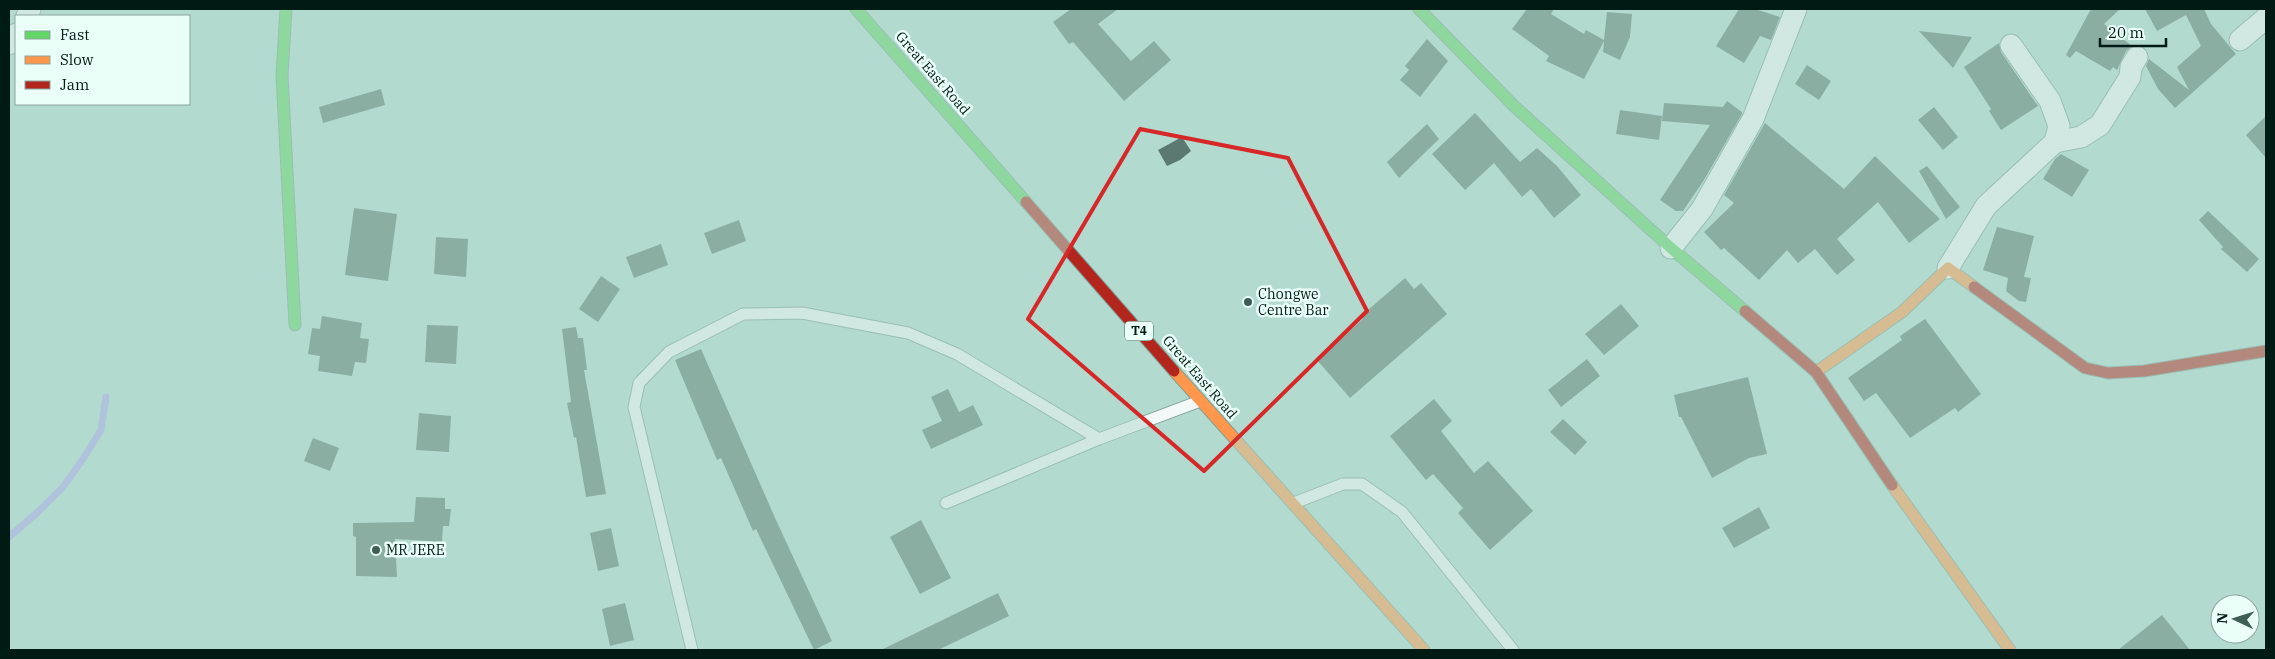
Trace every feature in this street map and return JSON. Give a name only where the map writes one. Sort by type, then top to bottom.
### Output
[{"type":"main road","points":[[286,9],[282,75],[295,325]]},
{"type":"main road","name":"Great East Road","points":[[856,9],[1200,401],[1424,650]]},
{"type":"main road","points":[[1419,9],[1514,106],[1671,248],[1816,372],[1911,514],[2010,650]]},
{"type":"main road","points":[[1816,372],[1902,312],[1948,268],[2085,368],[2108,373],[2144,371],[2266,351]]},
{"type":"street","points":[[1671,248],[1702,209],[1753,119],[1796,9]]},
{"type":"street","points":[[2240,40],[2266,18]]},
{"type":"street","points":[[2011,45],[2050,100],[2059,126],[2055,142]]},
{"type":"street","points":[[1948,268],[1986,206],[2055,142],[2081,137],[2100,125],[2130,76],[2131,67],[2137,57]]},
{"type":"lane","points":[[692,650],[634,407],[639,383],[669,352],[743,314],[802,313],[908,333],[957,354],[1099,439]]},
{"type":"lane","points":[[946,503],[1099,439],[1200,401]]},
{"type":"lane","points":[[1292,504],[1343,484],[1362,484],[1402,512],[1513,650]]},
{"type":"highlighted area","points":[[1140,129],[1288,158],[1367,311],[1204,471],[1028,319]]},
{"type":"building","points":[[1071,9],[1118,9],[1098,24],[1131,61],[1154,41],[1171,60],[1124,101],[1073,42],[1069,44],[1053,22]]},
{"type":"building","points":[[1527,9],[1554,9],[1551,14],[1584,34],[1586,30],[1604,40],[1607,12],[1632,14],[1630,37],[1620,60],[1603,52],[1604,41],[1584,79],[1546,61],[1549,56],[1512,29]]},
{"type":"building","points":[[1739,9],[1755,9],[1780,17],[1771,40],[1760,36],[1744,63],[1716,46]]},
{"type":"building","points":[[2091,9],[2120,9],[2104,24],[2132,46],[2126,51],[2117,70],[2113,67],[2110,71],[2076,51],[2070,58],[2066,55]]},
{"type":"building","points":[[2145,9],[2204,9],[2211,24],[2236,54],[2175,108],[2158,89],[2146,66],[2149,59],[2189,90],[2177,67],[2201,46],[2186,15],[2157,31]]},
{"type":"building","points":[[1919,31],[1946,34],[1972,37],[1953,68]]},
{"type":"building","points":[[1427,39],[1448,61],[1420,97],[1400,80],[1409,70],[1405,66]]},
{"type":"building","points":[[1999,43],[2001,52],[2038,106],[2001,130],[1989,111],[1991,109],[1964,67]]},
{"type":"building","points":[[1807,65],[1831,81],[1819,100],[1795,84]]},
{"type":"building","points":[[381,89],[385,105],[323,123],[319,107]]},
{"type":"building","points":[[1727,101],[1742,112],[1742,114],[1704,180],[1683,211],[1676,211],[1660,200],[1710,125],[1662,121],[1664,103],[1723,107]]},
{"type":"building","points":[[1934,107],[1958,137],[1943,150],[1918,120]]},
{"type":"building","points":[[1620,110],[1662,116],[1659,140],[1616,134]]},
{"type":"building","points":[[1475,113],[1520,162],[1537,148],[1557,166],[1581,195],[1554,218],[1531,189],[1522,197],[1494,163],[1465,190],[1432,154]]},
{"type":"building","points":[[2266,116],[2266,158],[2246,135]]},
{"type":"building","points":[[1765,123],[1844,189],[1875,156],[1940,219],[1909,243],[1878,202],[1837,239],[1855,260],[1837,275],[1815,249],[1798,263],[1787,250],[1759,280],[1724,248],[1721,250],[1704,232],[1734,203],[1724,195]]},
{"type":"building","points":[[1427,124],[1439,139],[1399,178],[1387,162]]},
{"type":"building","points":[[1182,137],[1191,151],[1180,160],[1167,166],[1158,150]]},
{"type":"building","points":[[2061,154],[2089,170],[2072,197],[2043,179],[2055,159]]},
{"type":"building","points":[[1927,166],[1960,207],[1946,219],[1919,171]]},
{"type":"building","points":[[354,208],[397,214],[388,281],[345,275]]},
{"type":"building","points":[[2208,211],[2259,259],[2247,272],[2221,249],[2223,247],[2199,220]]},
{"type":"building","points":[[739,220],[746,241],[712,254],[704,233]]},
{"type":"building","points":[[1997,227],[2034,236],[2024,277],[2031,278],[2026,302],[2019,301],[2006,291],[2008,278],[1983,270]]},
{"type":"building","points":[[436,237],[468,239],[466,277],[434,274]]},
{"type":"building","points":[[661,244],[668,265],[634,278],[626,257]]},
{"type":"building","points":[[601,276],[620,289],[598,322],[579,309]]},
{"type":"building","points":[[1405,278],[1414,289],[1421,283],[1447,314],[1350,398],[1317,360],[1363,319],[1361,316]]},
{"type":"building","points":[[1621,304],[1639,326],[1604,355],[1585,334]]},
{"type":"building","points":[[322,316],[362,323],[360,338],[369,339],[366,363],[355,362],[352,376],[318,371],[320,356],[308,354],[312,328],[320,329]]},
{"type":"building","points":[[1925,319],[1981,394],[1958,412],[1955,408],[1910,438],[1876,393],[1864,401],[1848,378],[1902,340],[1900,336]]},
{"type":"building","points":[[427,325],[458,326],[456,364],[425,362]]},
{"type":"building","points":[[576,327],[578,338],[583,338],[587,370],[584,370],[606,494],[586,497],[576,437],[574,438],[567,403],[571,402],[562,329]]},
{"type":"building","points":[[701,349],[776,520],[832,641],[814,650],[756,529],[753,531],[721,458],[717,460],[675,360]]},
{"type":"building","points":[[1587,359],[1600,376],[1561,407],[1548,390]]},
{"type":"building","points":[[1748,377],[1767,454],[1749,458],[1712,478],[1681,417],[1679,417],[1674,395]]},
{"type":"building","points":[[948,389],[959,412],[973,405],[983,425],[931,449],[922,430],[942,421],[931,397]]},
{"type":"building","points":[[1434,399],[1452,421],[1441,431],[1474,473],[1488,461],[1533,511],[1490,550],[1458,513],[1463,508],[1433,474],[1426,480],[1390,436]]},
{"type":"building","points":[[419,413],[451,416],[449,452],[416,450]]},
{"type":"building","points":[[1563,419],[1587,442],[1575,455],[1550,432]]},
{"type":"building","points":[[313,438],[339,448],[330,471],[304,461]]},
{"type":"building","points":[[416,497],[445,498],[445,509],[451,509],[449,526],[443,526],[442,542],[395,539],[397,577],[356,576],[356,537],[353,536],[353,523],[414,522]]},
{"type":"building","points":[[1759,507],[1770,528],[1734,548],[1722,528]]},
{"type":"building","points":[[921,520],[951,578],[920,594],[890,537]]},
{"type":"building","points":[[611,528],[619,566],[598,571],[590,533]]},
{"type":"building","points":[[998,593],[1009,616],[938,650],[881,650]]},
{"type":"building","points":[[625,603],[634,640],[610,646],[602,609]]},
{"type":"building","points":[[2162,615],[2190,650],[2118,650]]},
{"type":"waterway","points":[[9,537],[63,487],[83,459],[101,430],[106,397]]},
{"type":"traffic: fast","points":[[286,9],[282,75],[295,325]]},
{"type":"traffic: fast","points":[[856,9],[1026,202]]},
{"type":"traffic: fast","points":[[1419,9],[1514,106],[1671,248],[1745,311]]},
{"type":"traffic: slow","points":[[1816,372],[1902,312],[1948,268],[1974,287]]},
{"type":"traffic: slow","points":[[1174,371],[1424,650]]},
{"type":"traffic: slow","points":[[1892,485],[2010,650]]},
{"type":"traffic: jam","points":[[1026,202],[1174,371]]},
{"type":"traffic: jam","points":[[1974,287],[2085,368],[2108,373],[2144,371],[2266,351]]},
{"type":"traffic: jam","points":[[1745,311],[1816,372],[1892,485]]},
{"type":"place","name":"Chongwe Centre Bar","points":[[1248,302]]},
{"type":"place","name":"MR JERE","points":[[376,550]]}]
